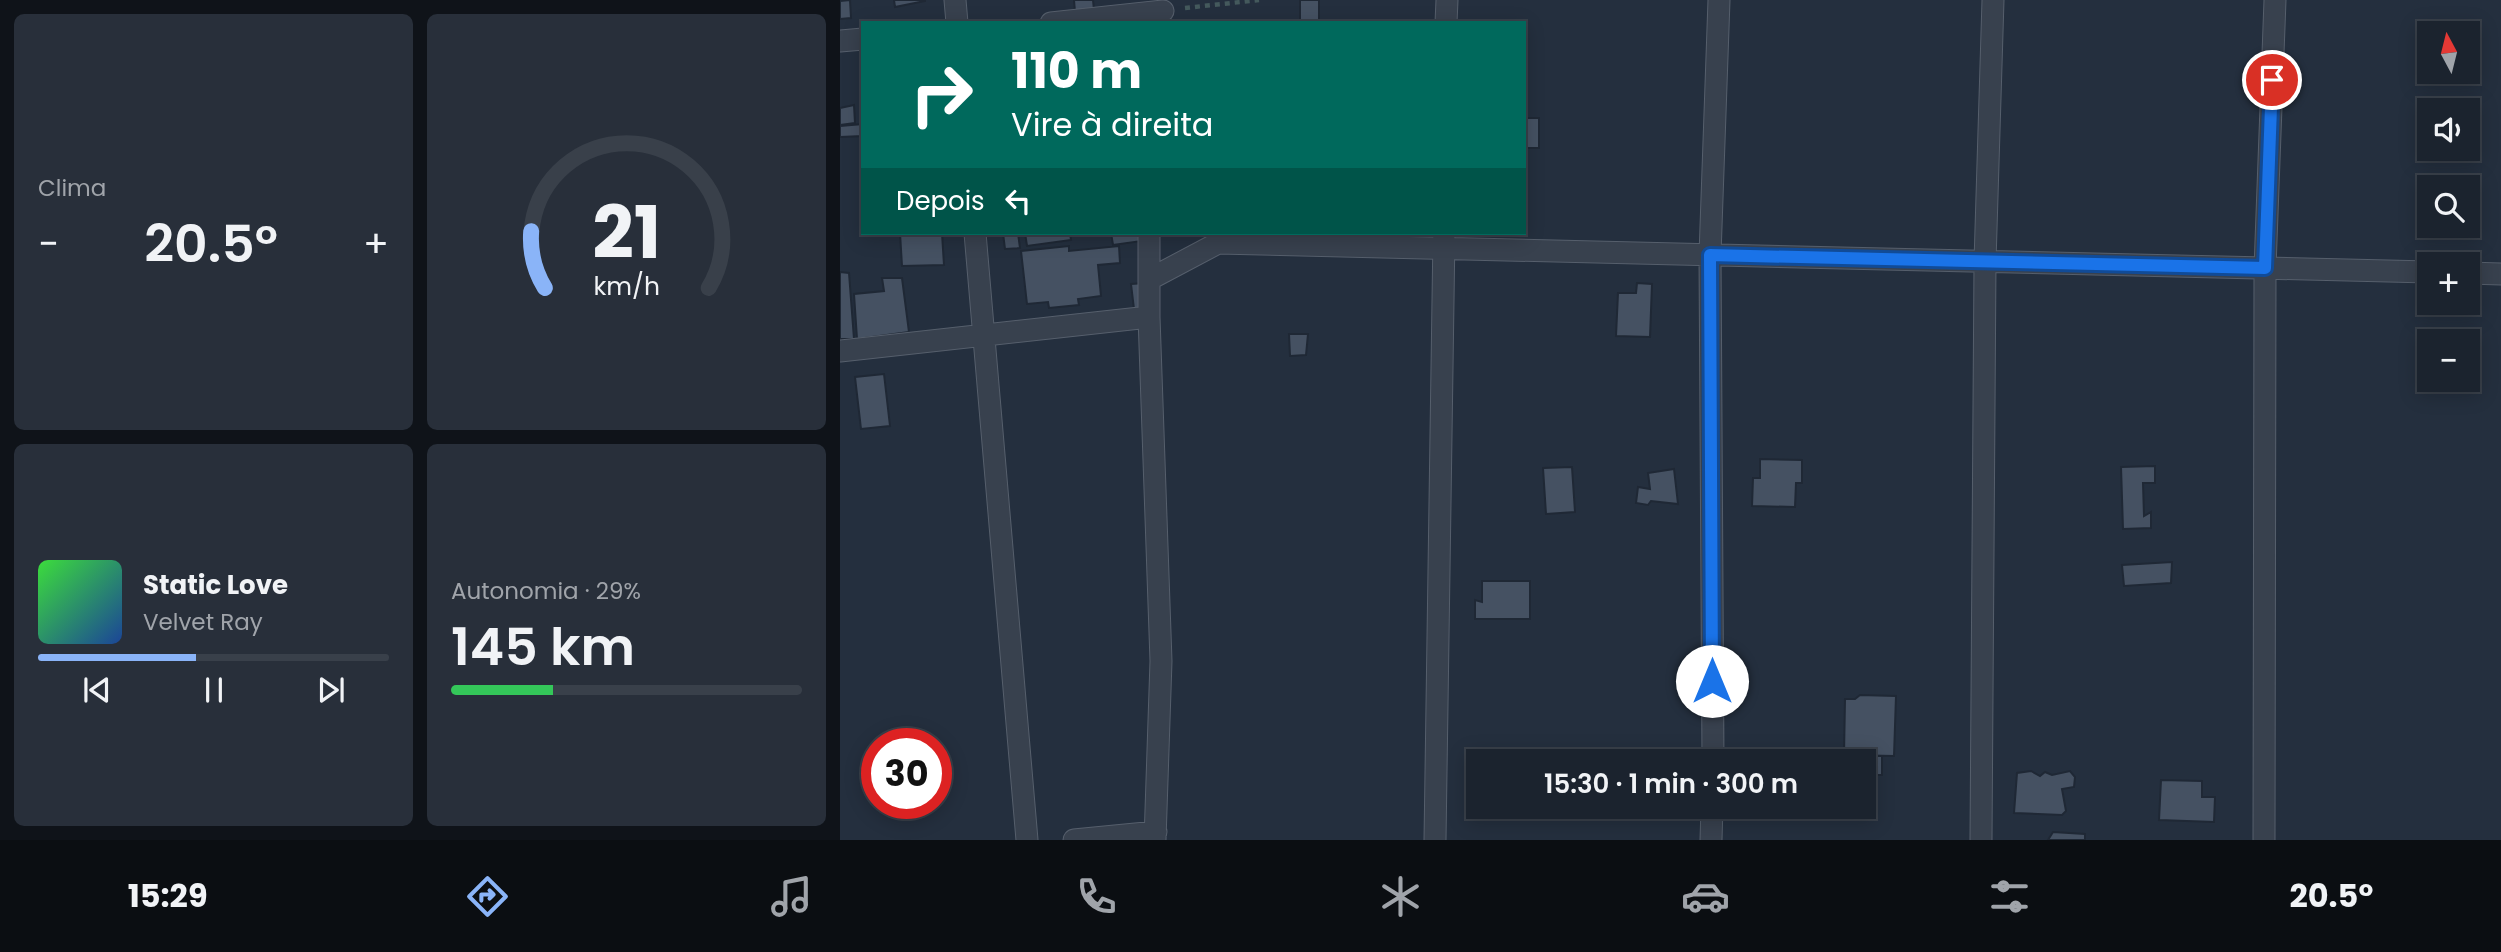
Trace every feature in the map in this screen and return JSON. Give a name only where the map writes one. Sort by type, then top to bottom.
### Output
[{"type":"street","points":[[955,0],[957,21]]},
{"type":"street","points":[[1446,21],[1447,0]]},
{"type":"street","points":[[1713,749],[1710,255],[1719,0]]},
{"type":"street","points":[[1981,840],[1985,262],[1993,0]]},
{"type":"street","points":[[2264,840],[2265,268],[2275,0]]},
{"type":"street","points":[[1070,21],[1163,11]]},
{"type":"street","points":[[840,41],[861,39]]},
{"type":"street","points":[[975,235],[1027,840]]},
{"type":"street","points":[[1074,840],[1156,836],[1161,661],[1149,317],[1149,235]]},
{"type":"street","points":[[1150,279],[1212,238],[1444,240],[1710,255],[2417,272]]},
{"type":"street","points":[[1435,840],[1444,240]]},
{"type":"street","points":[[2480,273],[2501,274]]},
{"type":"street","points":[[840,351],[1149,317]]},
{"type":"street","points":[[1711,840],[1712,819]]},
{"type":"path","points":[[1163,11],[1259,0]]},
{"type":"building","points":[[850,0],[851,18],[840,19],[840,1]]},
{"type":"building","points":[[894,0],[925,0],[925,1],[895,7]]},
{"type":"building","points":[[1074,0],[1093,0],[1094,10],[1075,12]]},
{"type":"building","points":[[1300,0],[1319,0],[1319,21],[1300,21]]},
{"type":"building","points":[[854,105],[855,123],[840,125],[840,108]]},
{"type":"building","points":[[1526,118],[1539,118],[1539,148],[1526,148]]},
{"type":"building","points":[[861,124],[861,136],[840,137],[840,126]]},
{"type":"building","points":[[900,235],[942,235],[944,265],[902,266]]},
{"type":"building","points":[[1003,235],[1018,235],[1020,248],[1005,249]]},
{"type":"building","points":[[1025,235],[1070,235],[1071,240],[1027,246]]},
{"type":"building","points":[[1111,235],[1149,235],[1149,240],[1113,245]]},
{"type":"building","points":[[1069,246],[1069,251],[1119,246],[1120,263],[1098,265],[1101,296],[1078,299],[1079,305],[1049,308],[1048,302],[1027,304],[1021,251]]},
{"type":"building","points":[[840,272],[849,273],[854,339],[840,339]]},
{"type":"building","points":[[882,278],[902,278],[909,332],[857,339],[854,294],[884,291]]},
{"type":"building","points":[[1145,283],[1148,307],[1134,309],[1131,284]]},
{"type":"building","points":[[1637,283],[1652,284],[1650,337],[1616,336],[1618,293],[1636,293]]},
{"type":"building","points":[[1289,334],[1308,334],[1306,355],[1290,356]]},
{"type":"building","points":[[884,374],[890,426],[861,429],[855,377]]},
{"type":"building","points":[[1760,459],[1802,460],[1802,483],[1796,483],[1795,507],[1752,506],[1753,478],[1760,478]]},
{"type":"building","points":[[2155,466],[2155,483],[2143,483],[2144,516],[2151,512],[2151,528],[2123,529],[2121,467]]},
{"type":"building","points":[[1572,467],[1575,512],[1546,514],[1543,468]]},
{"type":"building","points":[[1674,469],[1678,504],[1651,501],[1648,505],[1636,503],[1638,487],[1650,489],[1648,473]]},
{"type":"building","points":[[2172,562],[2171,583],[2124,586],[2122,565]]},
{"type":"building","points":[[1482,581],[1530,581],[1530,619],[1475,619],[1475,600],[1482,602]]},
{"type":"building","points":[[1860,695],[1896,696],[1894,756],[1876,756],[1876,749],[1844,749],[1845,699],[1855,699]]},
{"type":"building","points":[[1876,756],[1882,756],[1882,775],[1876,775]]},
{"type":"building","points":[[2031,771],[2040,776],[2045,772],[2052,775],[2070,771],[2075,777],[2074,787],[2062,789],[2066,811],[2062,815],[2014,813],[2017,773]]},
{"type":"building","points":[[2161,780],[2202,781],[2202,797],[2215,797],[2214,822],[2159,820]]},
{"type":"building","points":[[2053,832],[2085,834],[2085,840],[2048,840]]},
{"type":"route","points":[[1712,681],[1710,255],[2265,268],[2272,80]]}]
